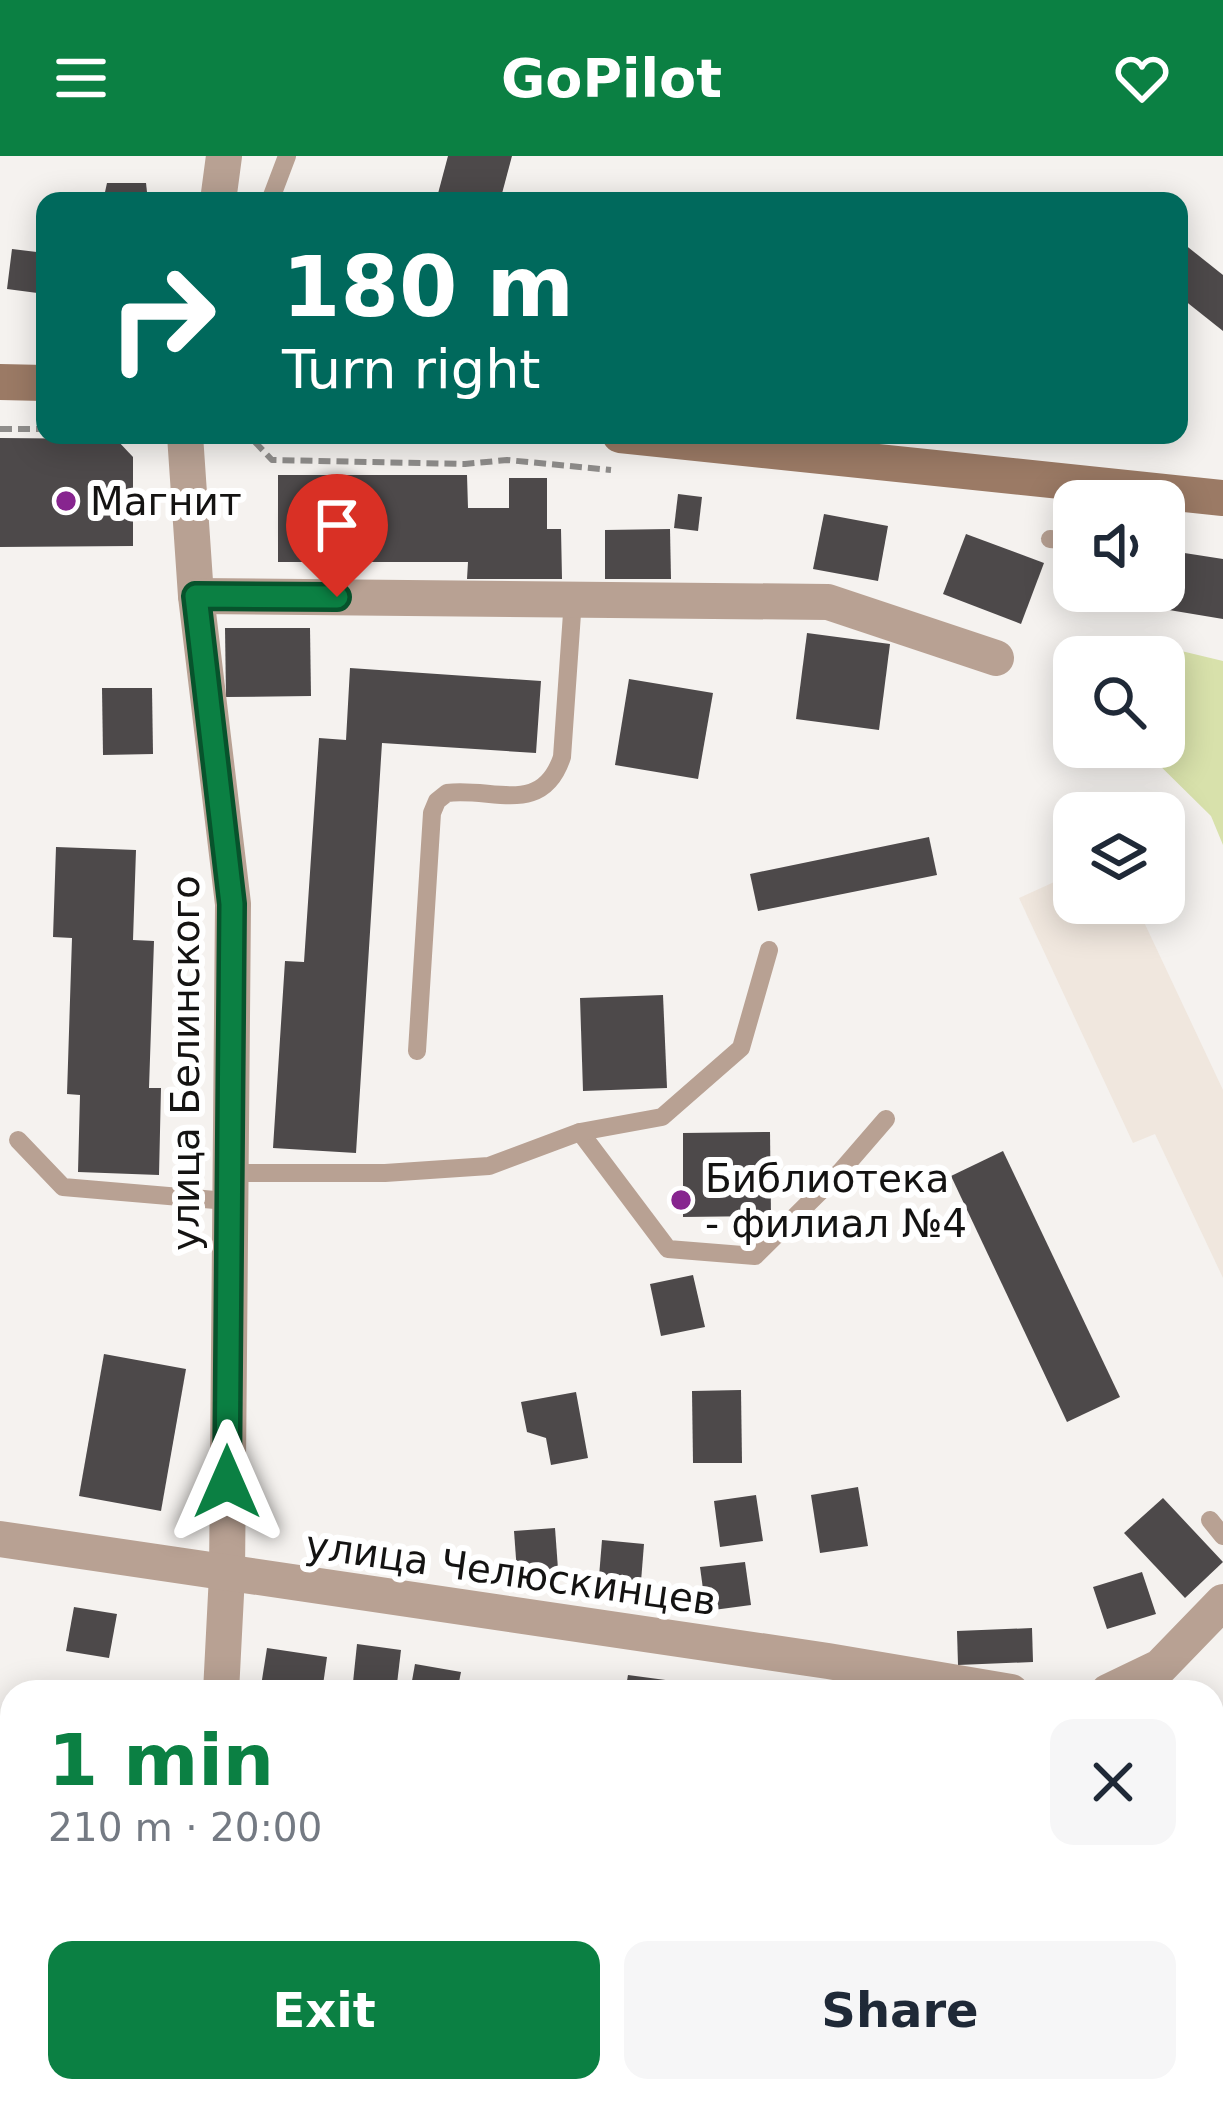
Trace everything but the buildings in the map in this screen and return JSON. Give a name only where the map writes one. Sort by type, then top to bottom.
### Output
[{"type":"main road","points":[[0,382],[36,383]]},
{"type":"main road","points":[[622,453],[895,449],[1055,480]]},
{"type":"main road","points":[[1185,496],[1223,498]]},
{"type":"street","points":[[219,192],[224,156]]},
{"type":"street","name":"улица Белинского","points":[[186,444],[196,596],[232,904],[227,1575],[222,1680]]},
{"type":"street","points":[[196,596],[828,602],[996,658]]},
{"type":"street","name":"улица Челюскинцев","points":[[0,1539],[940,1680]]},
{"type":"street","points":[[1133,1680],[1160,1667],[1223,1602]]},
{"type":"lane","points":[[273,192],[287,156]]},
{"type":"lane","points":[[417,1051],[436,801],[446,793],[521,796],[544,788],[556,774],[562,757],[573,599]]},
{"type":"lane","points":[[18,1140],[63,1186],[228,1187],[489,1166],[580,1132],[662,1117],[741,1048],[769,950]]},
{"type":"lane","points":[[580,1132],[668,1249],[755,1256],[886,1119]]},
{"type":"lane","points":[[1210,1520],[1223,1536]]},
{"type":"path","points":[[0,429],[36,429]]},
{"type":"path","points":[[257,444],[272,460],[465,464],[622,453]]},
{"type":"shaded area","points":[[1053,883],[1053,924],[1145,924],[1223,1090],[1223,1278],[1155,1134],[1133,1143],[1019,898]]},
{"type":"green space","points":[[1185,652],[1223,661],[1223,845],[1211,816],[1162,768],[1185,768]]},
{"type":"place","name":"Магнит","points":[[66,501]]},
{"type":"place","name":"Библиотека - филиал №4","points":[[681,1200]]},
{"type":"route","points":[[227,1482],[232,904],[196,596],[337,597]]}]
